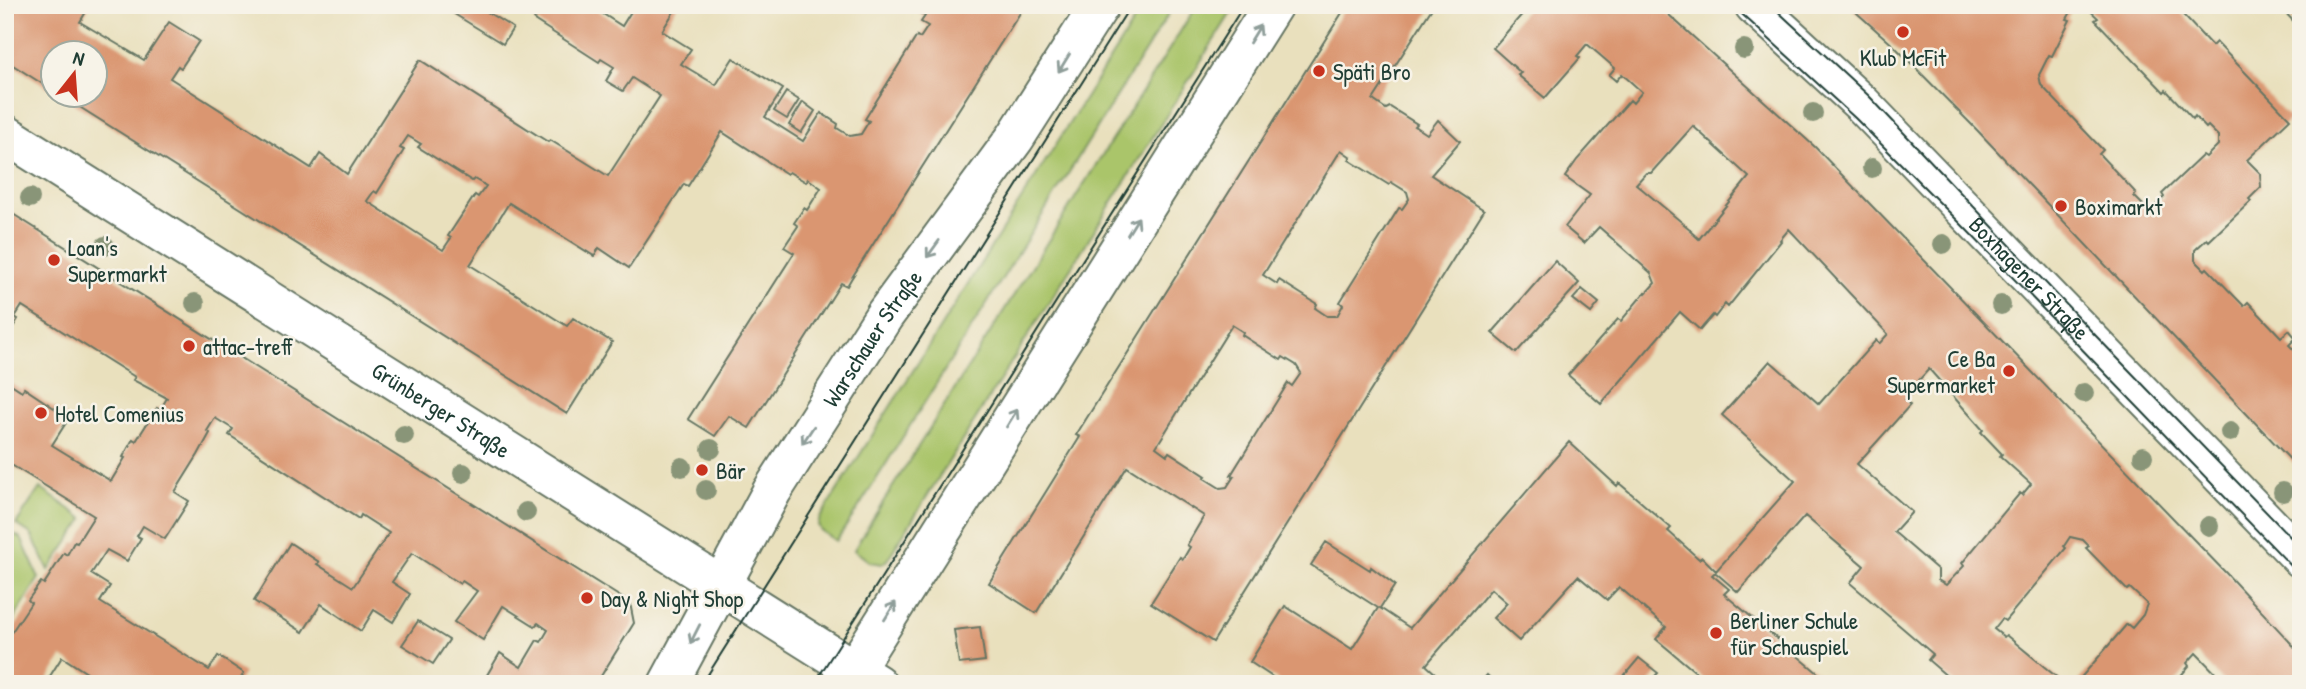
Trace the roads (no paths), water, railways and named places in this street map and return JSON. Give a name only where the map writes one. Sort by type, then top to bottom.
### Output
[{"type":"street","name":"Warschauer Straße","points":[[668,684],[760,512],[884,316],[1015,138],[1100,5]]},
{"type":"street","points":[[859,679],[1273,5]]},
{"type":"street","name":"Boxhagener Straße","points":[[1754,5],[1862,104],[2301,558]]},
{"type":"street","name":"Grünberger Straße","points":[[5,134],[721,584],[859,679]]},
{"type":"tram line","points":[[702,684],[1131,5]]},
{"type":"tram line","points":[[814,684],[1244,5]]},
{"type":"tram line","points":[[1732,5],[1855,118],[1962,225],[2301,576]]},
{"type":"tram line","points":[[1771,5],[1869,96],[2301,548]]},
{"type":"place","name":"Klub McFit","points":[[1903,32]]},
{"type":"place","name":"Späti Bro","points":[[1319,71]]},
{"type":"place","name":"Boximarkt","points":[[2061,206]]},
{"type":"place","name":"Loan's Supermarkt","points":[[54,260]]},
{"type":"place","name":"attac-treff","points":[[189,346]]},
{"type":"place","name":"Ce Ba Supermarket","points":[[2009,371]]},
{"type":"place","name":"Hotel Comenius","points":[[41,413]]},
{"type":"place","name":"Bär","points":[[702,470]]},
{"type":"place","name":"Day & Night Shop","points":[[587,598]]},
{"type":"place","name":"Berliner Schule für Schauspiel","points":[[1716,633]]}]
